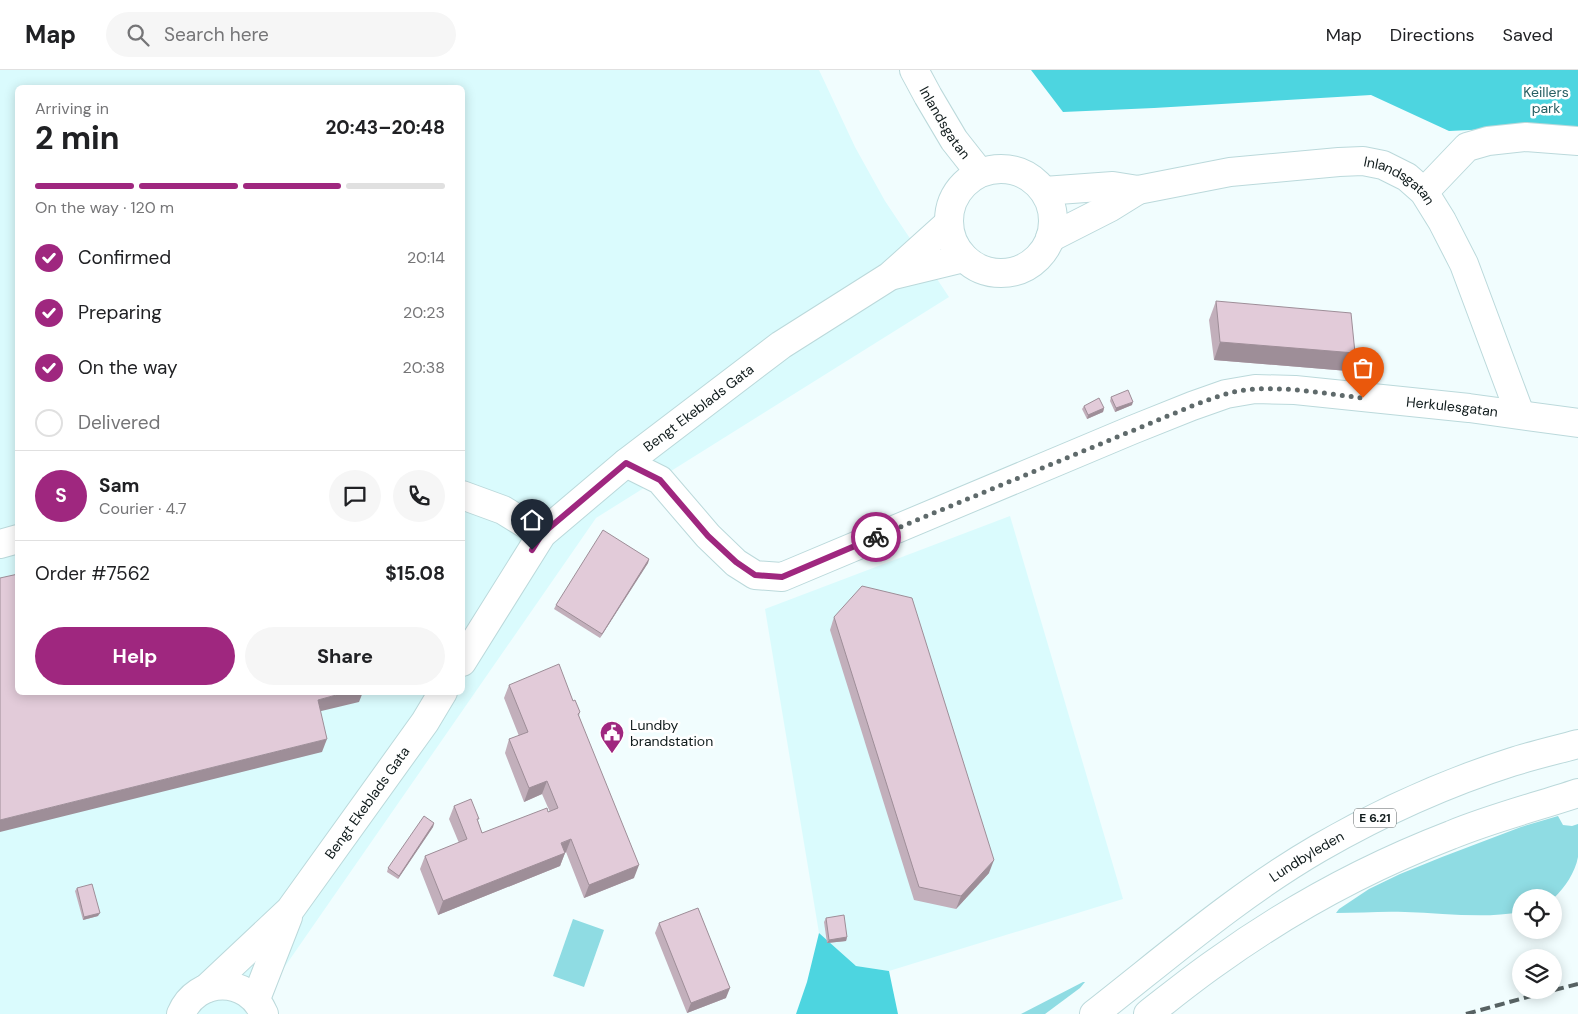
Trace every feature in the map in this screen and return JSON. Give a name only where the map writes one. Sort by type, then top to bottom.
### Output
[{"type":"main road","name":"Inlandsgatan","points":[[914,70],[954,140],[980,173]]},
{"type":"main road","points":[[1424,192],[1467,147],[1488,141],[1526,137],[1578,141]]},
{"type":"main road","name":"Inlandsgatan","points":[[1044,191],[1113,186],[1138,190],[1230,172],[1339,162],[1362,161],[1383,165],[1407,177],[1424,192],[1442,221],[1464,264],[1520,414]]},
{"type":"main road","points":[[997,169],[1015,170],[1031,178],[1044,191],[1051,206],[1053,222],[1050,238],[1042,253],[1029,265],[1012,272],[995,273],[978,268],[964,258],[954,244],[949,228],[949,211],[955,195],[966,182],[980,173],[997,169]]},
{"type":"main road","name":"Inlandsgatan","points":[[1050,238],[1109,208],[1138,190]]},
{"type":"main road","name":"Bengt Ekeblads Gata","points":[[465,657],[542,534],[626,463],[781,345],[890,276],[949,223]]},
{"type":"main road","name":"Bengt Ekeblads Gata","points":[[890,276],[964,258]]},
{"type":"main road","name":"Herkulesgatan","points":[[626,463],[660,480],[708,536],[736,562],[755,575],[782,577],[1141,427],[1226,394],[1255,389],[1295,390],[1520,414],[1578,423]]},
{"type":"main road","points":[[465,496],[503,510],[542,534]]},
{"type":"main road","points":[[0,544],[15,540]]},
{"type":"main road","name":"Bengt Ekeblads Gata","points":[[181,1014],[184,1006],[194,995],[207,988],[290,910],[419,730],[441,695]]},
{"type":"main road","name":"Lundbyleden","points":[[1094,1014],[1194,934],[1262,885],[1319,848],[1375,818],[1442,788],[1512,762],[1578,744]]},
{"type":"main road","points":[[1148,1014],[1214,963],[1266,928],[1333,890],[1396,858],[1453,834],[1578,793]]},
{"type":"main road","name":"Bengt Ekeblads Gata","points":[[207,988],[220,985],[233,986],[245,991],[260,1007],[290,910]]},
{"type":"shaded area","points":[[0,70],[819,70],[855,147],[885,201],[949,297],[596,518],[252,1014],[0,1014]]},
{"type":"shaded area","points":[[1010,516],[1123,899],[889,971],[856,966],[819,933],[765,609]]},
{"type":"shaded area","points":[[1558,816],[1563,825],[1572,826],[1578,824],[1578,857],[1575,869],[1562,889],[1512,889],[1512,913],[1463,915],[1396,912],[1336,913],[1369,889],[1400,874],[1521,827]]},
{"type":"shaded area","points":[[573,919],[604,930],[584,987],[553,976]]},
{"type":"shaded area","points":[[1085,982],[1080,988],[1045,1014],[1021,1014]]},
{"type":"green space","name":"Keillers park","points":[[1031,70],[1578,70],[1578,134],[1511,128],[1449,131],[1371,95],[1063,112]]},
{"type":"green space","points":[[819,933],[856,966],[889,971],[898,1014],[796,1014],[807,982]]},
{"type":"building","points":[[1216,301],[1351,313],[1355,353],[1220,342]]},
{"type":"building","points":[[1128,390],[1133,402],[1116,408],[1111,397]]},
{"type":"building","points":[[1099,398],[1104,408],[1088,415],[1084,406]]},
{"type":"building","points":[[603,530],[649,559],[602,634],[556,605]]},
{"type":"building","points":[[15,575],[15,695],[336,695],[318,700],[327,739],[0,820],[0,578]]},
{"type":"building","points":[[862,586],[912,598],[994,860],[961,896],[919,887],[834,617]]},
{"type":"building","points":[[559,664],[573,701],[575,700],[580,712],[578,714],[639,865],[589,885],[571,839],[561,843],[565,853],[443,901],[425,856],[467,839],[454,806],[471,799],[482,833],[547,808],[548,812],[558,808],[547,781],[529,788],[509,739],[528,732],[509,685]]},
{"type":"building","points":[[424,816],[434,823],[399,876],[388,868]]},
{"type":"building","points":[[92,884],[100,913],[84,917],[77,888]]},
{"type":"building","points":[[698,908],[730,988],[691,1003],[659,923]]},
{"type":"building","points":[[844,915],[847,937],[829,940],[826,918]]},
{"type":"railway","points":[[1562,988],[1578,984]]},
{"type":"railway","points":[[1466,1014],[1520,999]]},
{"type":"way so far","points":[[876,537],[1192,406],[1226,394],[1255,389],[1295,390],[1363,398]]},
{"type":"place","name":"Lundby brandstation","points":[[612,754]]},
{"type":"route","points":[[532,550],[542,534],[626,463],[660,480],[708,536],[736,562],[755,575],[782,577],[876,537]]}]
